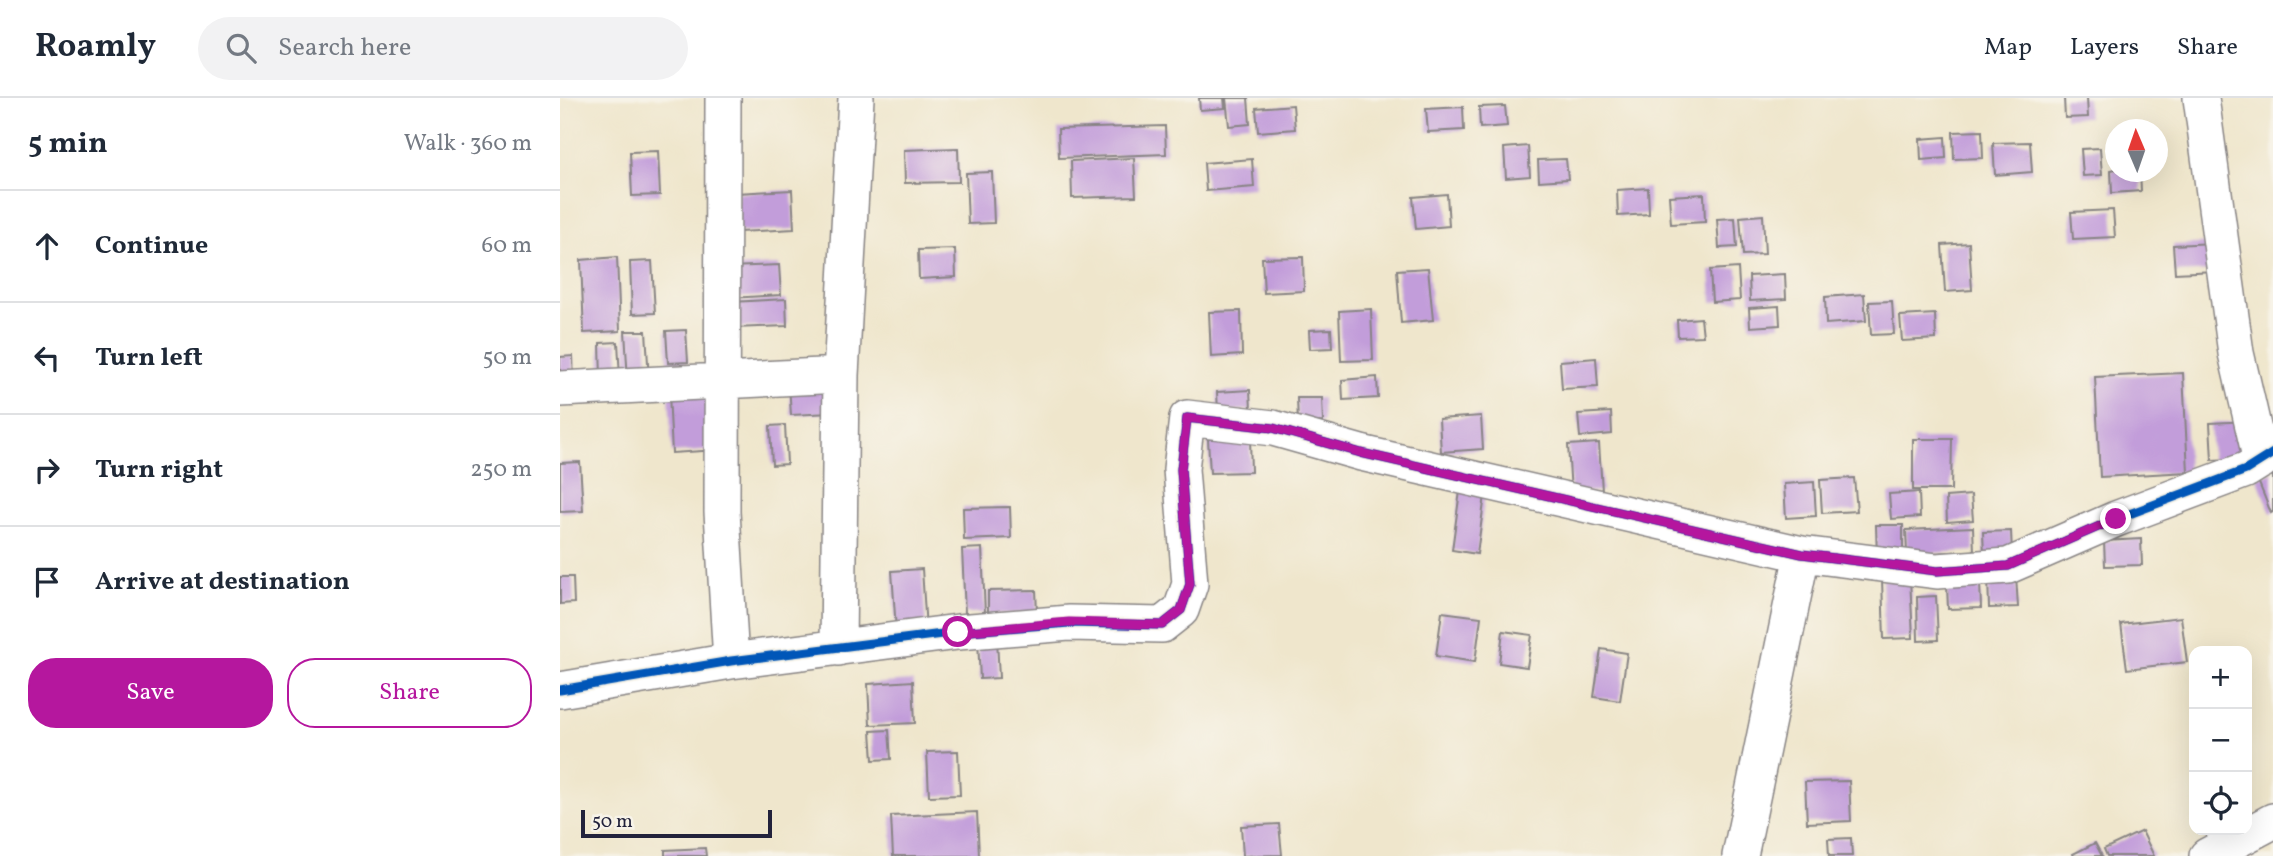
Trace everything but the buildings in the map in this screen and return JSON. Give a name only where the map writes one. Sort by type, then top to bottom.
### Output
[{"type":"street","points":[[723,98],[722,512],[731,661]]},
{"type":"street","points":[[838,648],[841,375],[856,98]]},
{"type":"street","points":[[560,690],[731,661],[958,632],[1069,622],[1162,625],[1181,610],[1190,584],[1181,470],[1187,418],[1273,428],[1361,453],[1802,554],[1937,571],[2008,566],[2116,519],[2246,470],[2267,457],[2236,353],[2201,98]]},
{"type":"street","points":[[560,389],[841,375]]},
{"type":"street","points":[[1740,856],[1802,554]]},
{"type":"street","points":[[2207,856],[2273,821]]},
{"type":"cycle path","points":[[560,690],[731,661],[958,632],[1069,623],[1162,625],[1181,610],[1190,584],[1181,469],[1187,418],[1273,428],[1361,453],[1802,554],[1937,571],[2008,566],[2116,519],[2246,470],[2273,453]]},
{"type":"route","points":[[958,632],[1069,622],[1162,625],[1181,610],[1190,584],[1181,470],[1187,418],[1273,428],[1361,453],[1802,554],[1937,571],[2008,566],[2116,519]]}]
